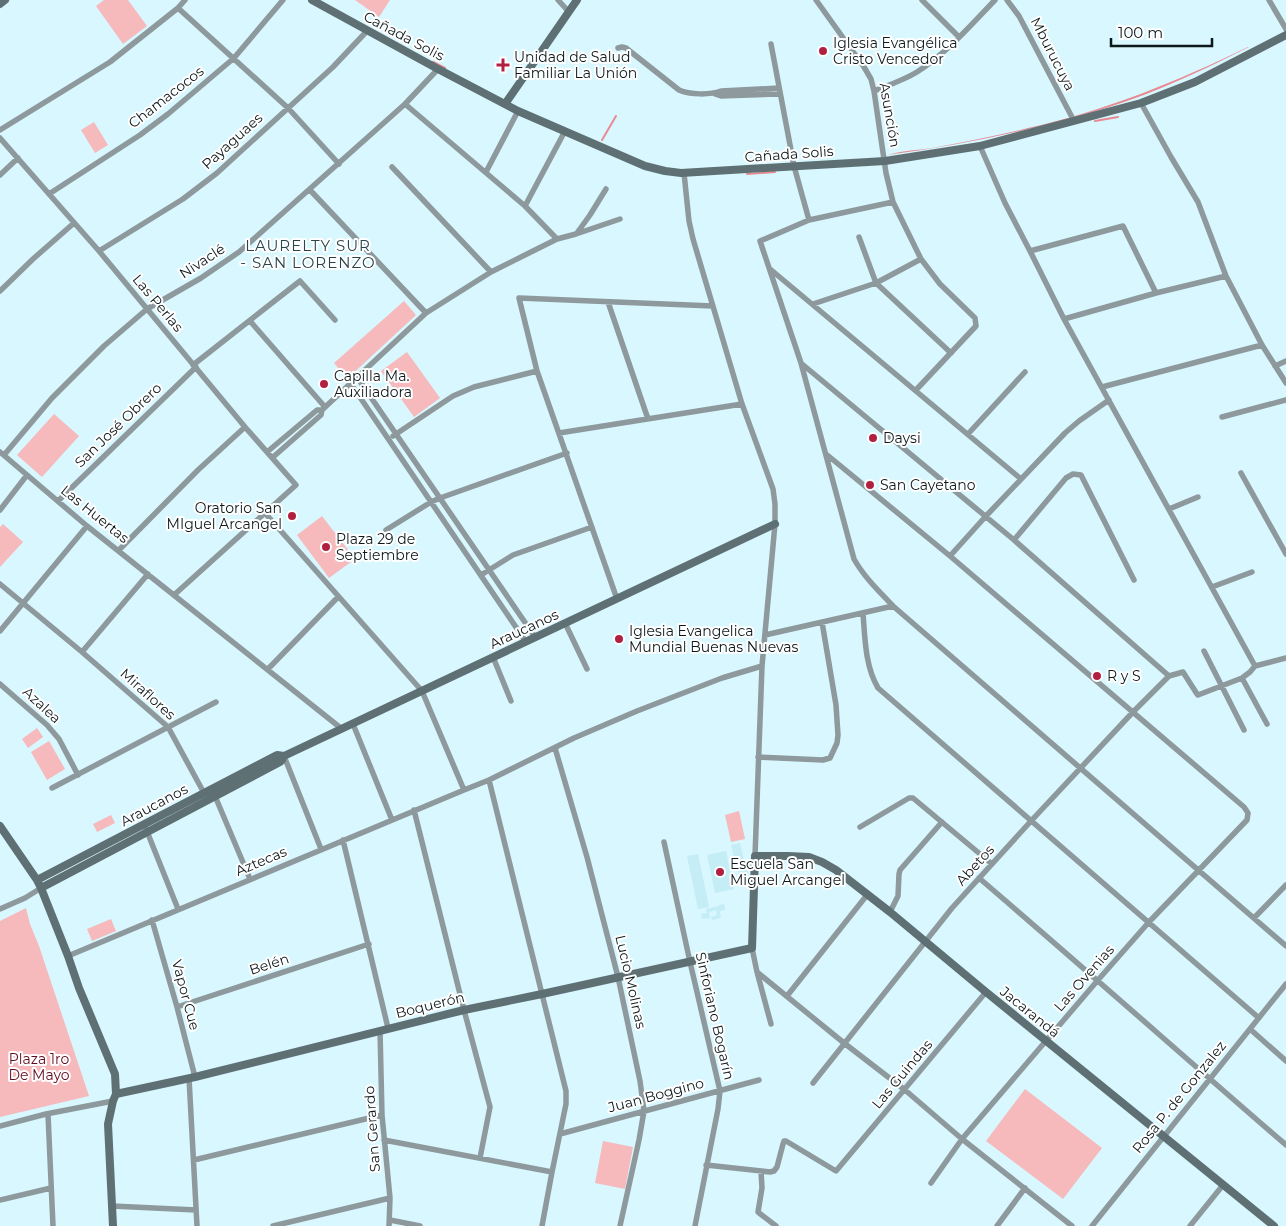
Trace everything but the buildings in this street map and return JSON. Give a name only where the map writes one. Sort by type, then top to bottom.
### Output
[{"type":"street","points":[[0,4],[6,0]]},
{"type":"street","points":[[0,130],[110,62],[178,8],[185,0]]},
{"type":"street","name":"Chamacocos","points":[[49,194],[140,135],[168,114],[234,58],[283,0]]},
{"type":"street","name":"Cañada Solis","points":[[312,0],[438,70],[518,111],[645,166],[684,173],[885,161],[980,146],[1141,103],[1195,82],[1286,35]]},
{"type":"street","points":[[558,0],[569,12]]},
{"type":"street","points":[[505,104],[577,0]]},
{"type":"street","name":"Asunción","points":[[816,0],[871,79],[886,173],[893,202],[921,259],[940,284],[975,318],[976,326],[916,390]]},
{"type":"street","points":[[922,0],[959,37]]},
{"type":"street","points":[[874,91],[905,79],[929,63],[959,37],[995,0]]},
{"type":"street","name":"Mburucuya","points":[[1007,0],[1019,16],[1074,122]]},
{"type":"street","points":[[1269,0],[1286,29]]},
{"type":"street","points":[[178,8],[288,108],[338,164]]},
{"type":"street","name":"Payaguaes","points":[[98,252],[183,199],[217,173],[333,67],[368,31]]},
{"type":"street","points":[[771,44],[794,166],[809,220]]},
{"type":"street","points":[[618,48],[626,48],[685,93],[715,94],[721,91],[780,91]]},
{"type":"street","name":"Nivaclé","points":[[2,453],[52,398],[104,346],[147,310],[201,278],[239,252],[405,104],[438,70]]},
{"type":"street","points":[[1141,103],[1198,202],[1226,276],[1262,345],[1286,383]]},
{"type":"street","points":[[405,104],[525,206],[557,239]]},
{"type":"street","points":[[486,172],[518,111]]},
{"type":"street","points":[[525,206],[565,131]]},
{"type":"street","name":"Las Perlas","points":[[0,138],[74,223],[245,428],[296,485],[265,513]]},
{"type":"street","points":[[980,146],[1005,203],[1064,319],[1255,666]]},
{"type":"street","points":[[0,175],[18,158]]},
{"type":"street","points":[[392,167],[491,272]]},
{"type":"street","points":[[684,173],[689,221],[693,239],[742,404],[773,490],[775,504],[775,524],[762,666],[752,948],[771,1024]]},
{"type":"street","points":[[576,234],[606,189]]},
{"type":"street","points":[[310,190],[426,313]]},
{"type":"street","points":[[893,202],[809,220],[760,241],[801,363],[854,559],[860,570],[893,606],[1286,946]]},
{"type":"street","points":[[272,458],[321,415],[324,409],[426,313],[491,272],[557,239],[620,219]]},
{"type":"street","points":[[0,291],[74,223]]},
{"type":"street","points":[[1030,251],[1123,226],[1156,293]]},
{"type":"street","points":[[859,237],[876,283],[951,353]]},
{"type":"street","points":[[813,304],[876,283],[921,259]]},
{"type":"street","points":[[770,268],[1022,479]]},
{"type":"street","points":[[1064,319],[1156,293],[1226,276]]},
{"type":"street","name":"San José Obrero","points":[[58,500],[194,366],[300,281],[334,320]]},
{"type":"street","points":[[617,599],[538,370],[519,298],[713,306]]},
{"type":"street","points":[[608,302],[648,418]]},
{"type":"street","points":[[250,321],[324,409]]},
{"type":"street","points":[[1102,387],[1262,345]]},
{"type":"street","points":[[1275,366],[1286,361]]},
{"type":"street","points":[[801,363],[986,516],[1169,676],[1183,672],[1198,695],[1242,678],[1255,666],[1286,658]]},
{"type":"street","points":[[389,439],[453,396],[474,388],[538,370]]},
{"type":"street","points":[[968,434],[1025,372]]},
{"type":"street","points":[[357,377],[535,638]]},
{"type":"street","points":[[350,384],[526,642]]},
{"type":"street","points":[[950,556],[1065,433],[1109,400]]},
{"type":"street","points":[[1222,417],[1286,400]]},
{"type":"street","points":[[559,433],[742,404]]},
{"type":"street","points":[[267,452],[317,410],[324,409]]},
{"type":"street","points":[[119,550],[198,470],[245,428]]},
{"type":"street","name":"Las Huertas","points":[[2,453],[87,526],[342,729]]},
{"type":"street","points":[[386,530],[440,498],[567,453]]},
{"type":"street","points":[[826,454],[950,556],[1133,712]]},
{"type":"street","points":[[1241,473],[1286,554]]},
{"type":"street","points":[[1014,540],[1066,478],[1073,474],[1081,475],[1134,580]]},
{"type":"street","points":[[0,510],[27,475]]},
{"type":"street","points":[[1169,509],[1198,497]]},
{"type":"street","points":[[174,595],[265,513],[422,691],[464,790]]},
{"type":"street","name":"Araucanos","points":[[37,880],[215,796],[280,762],[284,756],[775,524]]},
{"type":"street","points":[[0,631],[87,526]]},
{"type":"street","points":[[481,575],[488,569],[524,550],[592,527]]},
{"type":"street","points":[[1212,587],[1252,572]]},
{"type":"street","points":[[82,652],[148,574]]},
{"type":"street","name":"Miraflores","points":[[0,584],[168,727],[204,792]]},
{"type":"street","points":[[268,669],[338,597]]},
{"type":"street","points":[[764,635],[893,606]]},
{"type":"street","points":[[863,613],[868,666],[872,679],[878,688],[1259,1018]]},
{"type":"street","points":[[758,757],[823,760],[830,758],[833,752],[838,735],[836,705],[822,622]]},
{"type":"street","points":[[565,623],[587,669]]},
{"type":"street","points":[[1204,651],[1244,730]]},
{"type":"street","points":[[493,657],[511,701]]},
{"type":"street","name":"Aztecas","points":[[68,956],[489,780],[574,738],[722,678],[762,666]]},
{"type":"street","name":"Abetos","points":[[813,1083],[952,908],[1031,821],[1169,676]]},
{"type":"street","points":[[1242,678],[1267,724]]},
{"type":"street","name":"Azalea","points":[[0,684],[47,724],[59,739],[78,775]]},
{"type":"street","points":[[52,788],[216,702]]},
{"type":"street","name":"Las Ovenias","points":[[930,1183],[962,1139],[1098,980],[1149,922],[1247,820],[1248,813],[1244,807],[1133,712]]},
{"type":"street","points":[[353,724],[392,820]]},
{"type":"street","name":"Lucio Molinas","points":[[555,748],[587,857],[618,977],[638,1067],[644,1111],[620,1226]]},
{"type":"street","name":"Araucanos","points":[[41,888],[204,792],[277,754],[284,756]]},
{"type":"street","points":[[284,756],[321,849]]},
{"type":"street","points":[[489,780],[566,1091],[566,1104],[542,1226]]},
{"type":"street","points":[[204,792],[215,796],[250,879]]},
{"type":"street","points":[[860,827],[909,798],[913,798],[992,864]]},
{"type":"street","points":[[414,810],[490,1108],[480,1158]]},
{"type":"street","points":[[890,912],[898,896],[900,870],[942,822]]},
{"type":"street","points":[[0,826],[41,888],[68,956],[78,988],[115,1074],[114,1097],[108,1124],[113,1226]]},
{"type":"street","points":[[146,827],[178,909]]},
{"type":"street","points":[[343,840],[388,1028]]},
{"type":"street","name":"Sinforiano Bogarín","points":[[664,842],[720,1091],[695,1226]]},
{"type":"street","name":"Jacarandá","points":[[755,856],[809,857],[836,870],[1274,1226]]},
{"type":"street","points":[[979,878],[1286,1145]]},
{"type":"street","points":[[1254,918],[1286,885]]},
{"type":"street","points":[[0,909],[41,888]]},
{"type":"street","points":[[787,996],[867,894]]},
{"type":"street","name":"Vapor Cue","points":[[152,920],[177,1007],[192,1077],[197,1226]]},
{"type":"street","name":"Belén","points":[[177,1007],[369,944]]},
{"type":"street","name":"Boquerón","points":[[114,1097],[464,1010],[752,948]]},
{"type":"street","points":[[757,972],[1072,1226]]},
{"type":"street","name":"Rosa P. de Gonzalez","points":[[1092,1226],[1286,984]]},
{"type":"street","name":"Las Guindas","points":[[761,1171],[774,1171],[777,1167],[782,1144],[786,1141],[836,1170],[986,992]]},
{"type":"street","points":[[1250,1029],[1286,1061]]},
{"type":"street","name":"San Gerardo","points":[[380,1030],[382,1115],[390,1198],[390,1223]]},
{"type":"street","name":"Juan Boggino","points":[[560,1134],[759,1080]]},
{"type":"street","points":[[0,1126],[100,1103],[114,1097]]},
{"type":"street","points":[[48,1114],[53,1226]]},
{"type":"street","points":[[194,1160],[382,1115]]},
{"type":"street","points":[[384,1140],[552,1172]]},
{"type":"street","points":[[706,1165],[761,1171],[762,1188],[758,1212],[776,1226]]},
{"type":"street","points":[[1190,1226],[1223,1185]]},
{"type":"street","points":[[0,1200],[51,1188]]},
{"type":"street","points":[[997,1226],[1025,1188]]},
{"type":"street","points":[[273,1226],[289,1224],[390,1198]]},
{"type":"street","points":[[112,1206],[196,1210]]},
{"type":"street","points":[[390,1223],[420,1226]]},
{"type":"shaded area","points":[[1248,47],[1179,80],[1106,108],[998,136],[887,155],[992,136],[1085,113],[1141,94],[1195,72]]},
{"type":"shaded area","name":"Escuela San Miguel Arcangel","points":[[740,843],[744,860],[735,862],[731,845]]},
{"type":"shaded area","name":"Escuela San Miguel Arcangel","points":[[726,851],[734,889],[715,893],[707,855]]},
{"type":"shaded area","name":"Escuela San Miguel Arcangel","points":[[698,854],[709,907],[698,909],[687,856]]},
{"type":"shaded area","name":"Escuela San Miguel Arcangel","points":[[746,864],[750,881],[740,883],[737,866]]},
{"type":"shaded area","points":[[724,904],[725,910],[720,911],[719,909],[721,918],[712,920],[711,917],[717,915],[716,910],[709,912],[710,918],[702,919],[701,914],[707,913],[706,909]]},
{"type":"green space","points":[[104,0],[128,0],[147,26],[123,44],[96,6]]},
{"type":"green space","points":[[355,0],[390,0],[379,17]]},
{"type":"green space","points":[[94,122],[108,145],[95,153],[81,130]]},
{"type":"green space","points":[[404,301],[416,315],[347,379],[334,363]]},
{"type":"green space","points":[[407,352],[440,398],[414,417],[381,371]]},
{"type":"green space","points":[[54,414],[79,436],[42,477],[17,455]]},
{"type":"green space","name":"Plaza 29 de Septiembre","points":[[322,516],[355,559],[329,578],[297,535]]},
{"type":"green space","points":[[3,524],[23,542],[0,567],[0,527]]},
{"type":"green space","points":[[37,728],[43,737],[28,748],[22,739]]},
{"type":"green space","points":[[49,741],[65,769],[47,780],[31,752]]},
{"type":"green space","points":[[739,811],[745,839],[731,842],[725,815]]},
{"type":"green space","points":[[111,815],[115,823],[97,832],[93,824]]},
{"type":"green space","name":"Plaza 1ro De Mayo","points":[[26,908],[89,1096],[0,1117],[0,921]]},
{"type":"green space","points":[[111,919],[116,931],[92,941],[87,929]]},
{"type":"green space","points":[[1025,1089],[1102,1148],[1063,1199],[986,1141]]},
{"type":"green space","points":[[603,1141],[633,1147],[625,1189],[595,1183]]},
{"type":"waterway","points":[[433,62],[445,68]]},
{"type":"waterway","points":[[602,140],[616,116]]},
{"type":"waterway","points":[[1095,121],[1118,117]]},
{"type":"waterway","points":[[747,174],[775,172]]},
{"type":"place","name":"Iglesia Evangélica Cristo Vencedor","points":[[823,51]]},
{"type":"place","name":"Unidad de Salud Familiar La Unión","points":[[503,65]]},
{"type":"place","name":"Capilla Ma. Auxiliadora","points":[[324,384]]},
{"type":"place","name":"Daysi","points":[[873,438]]},
{"type":"place","name":"San Cayetano","points":[[870,485]]},
{"type":"place","name":"Oratorio San MIguel Arcangel","points":[[292,516]]},
{"type":"place","name":"Plaza 29 de Septiembre","points":[[326,547]]},
{"type":"place","name":"Iglesia Evangelica Mundial Buenas Nuevas","points":[[619,639]]},
{"type":"place","name":"R y S","points":[[1097,676]]},
{"type":"place","name":"Escuela San Miguel Arcangel","points":[[720,872]]},
{"type":"district","name":"LAURELTY SUR - SAN LORENZO","points":[[308,254]]}]
